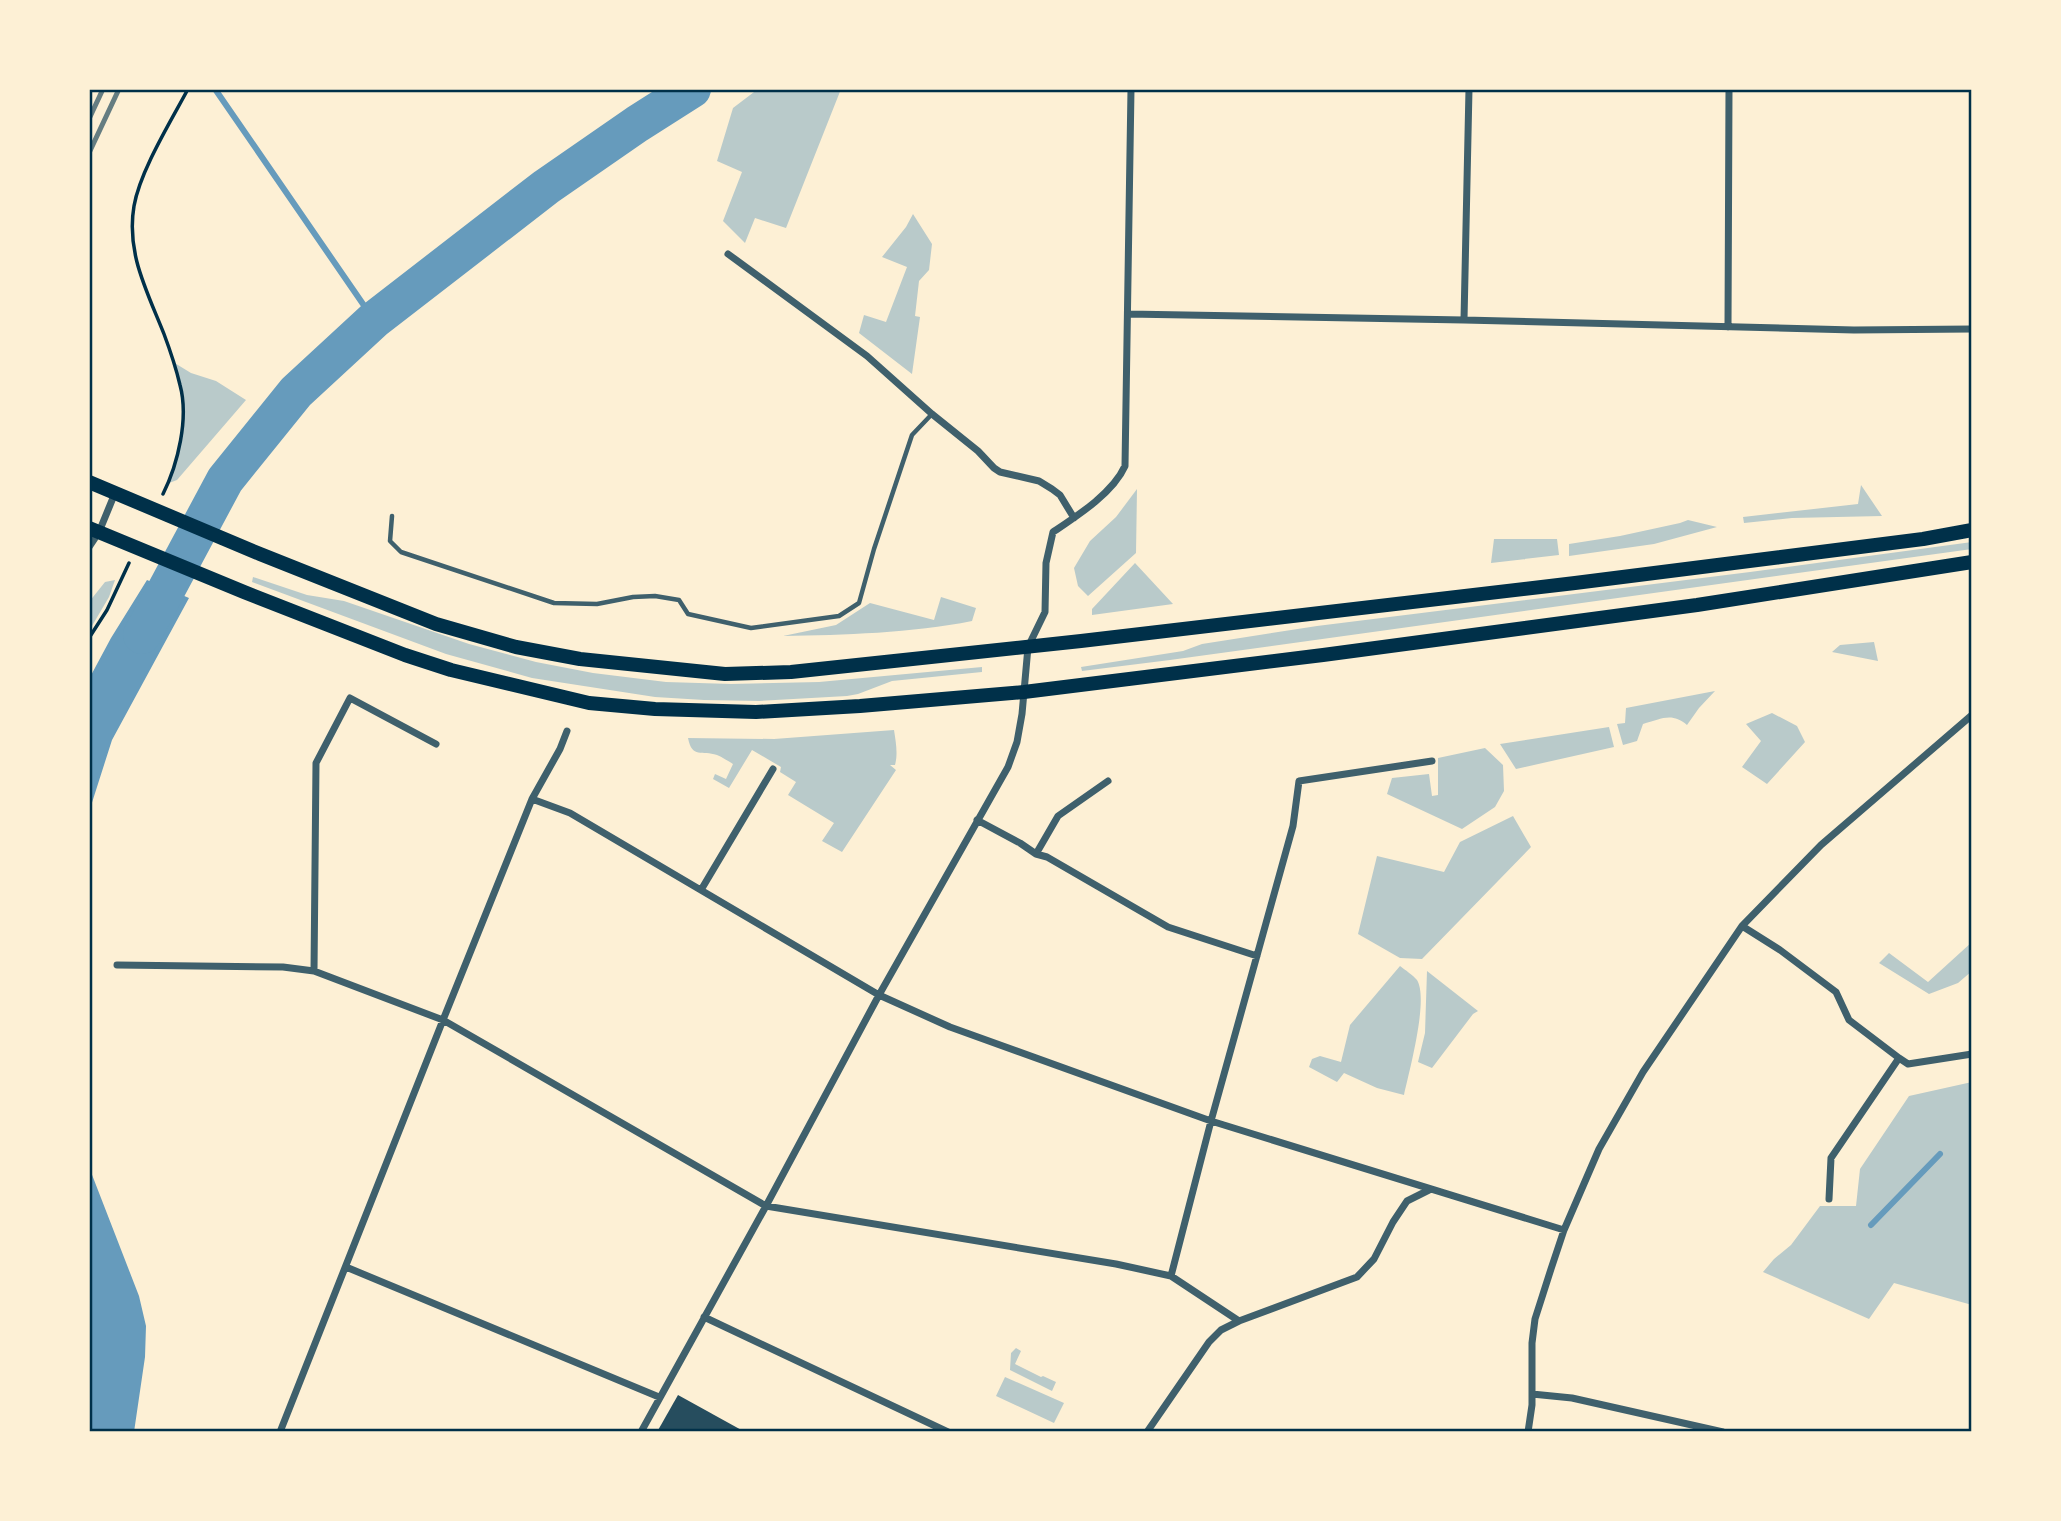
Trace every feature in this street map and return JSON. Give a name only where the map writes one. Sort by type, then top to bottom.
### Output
[{"type":"main road","points":[[89,482],[436,624],[516,647],[580,659],[738,674],[791,672],[1028,647],[1601,580],[1923,539],[1972,530]]},
{"type":"main road","points":[[94,530],[244,592],[429,663],[464,673],[589,703],[655,709],[756,712],[1024,692],[1697,605],[1972,562]]},
{"type":"street","points":[[641,1432],[1012,759],[1017,742],[1028,647],[1045,612],[1046,563],[1053,532],[1111,487],[1121,476],[1125,466],[1131,89]]},
{"type":"street","points":[[1464,320],[1468,89]]},
{"type":"street","points":[[1728,327],[1730,89]]},
{"type":"street","points":[[728,254],[867,356],[1000,472],[1027,477],[1060,495],[1074,518]]},
{"type":"street","points":[[1128,314],[1854,330],[1972,329]]},
{"type":"street","points":[[89,547],[94,530],[115,494]]},
{"type":"street","points":[[314,971],[316,763],[350,698],[436,744]]},
{"type":"street","points":[[1528,1432],[1535,1319],[1564,1230],[1599,1149],[1643,1072],[1742,926],[1821,845],[1972,715]]},
{"type":"street","points":[[280,1432],[533,799],[567,731]]},
{"type":"street","points":[[1171,1276],[1293,826],[1299,781],[1432,761]]},
{"type":"street","points":[[701,890],[773,769]]},
{"type":"street","points":[[1036,854],[1058,816],[1108,781]]},
{"type":"street","points":[[533,799],[570,813],[880,995],[950,1027],[1211,1121],[1564,1230]]},
{"type":"street","points":[[977,820],[1168,927],[1257,956]]},
{"type":"street","points":[[1742,926],[1780,950],[1836,992],[1849,1020],[1908,1064],[1972,1054]]},
{"type":"street","points":[[117,965],[283,967],[314,971],[443,1020],[766,1206],[1116,1264],[1171,1276],[1239,1321]]},
{"type":"street","points":[[1829,1199],[1831,1158],[1899,1058]]},
{"type":"street","points":[[1147,1432],[1209,1342],[1221,1331],[1239,1321],[1357,1278],[1374,1259],[1407,1201],[1429,1189]]},
{"type":"street","points":[[346,1267],[659,1397]]},
{"type":"street","points":[[704,1317],[948,1432]]},
{"type":"street","points":[[1532,1394],[1572,1398],[1723,1432]]},
{"type":"lane","points":[[392,516],[390,541],[401,552],[554,603],[597,604],[630,597],[655,596],[679,600],[688,614],[751,628],[839,616],[859,603],[912,435],[932,414]]},
{"type":"path","points":[[161,512],[183,432],[181,387],[135,259],[134,207],[145,173],[188,89]]},
{"type":"path","points":[[89,638],[143,551]]},
{"type":"shaded area","points":[[758,89],[841,89],[786,228],[755,218],[745,243],[723,221],[742,172],[717,161],[733,108]]},
{"type":"shaded area","points":[[913,214],[932,244],[929,270],[919,281],[915,316],[920,317],[912,374],[859,333],[864,315],[886,322],[907,267],[882,257]]},
{"type":"shaded area","points":[[173,362],[191,373],[216,381],[246,400],[177,480],[169,483],[183,431],[181,387]]},
{"type":"shaded area","points":[[1861,485],[1882,516],[1792,518],[1744,523],[1743,517],[1858,504]]},
{"type":"shaded area","points":[[1137,489],[1136,553],[1088,596],[1078,586],[1074,568],[1090,541],[1116,517]]},
{"type":"shaded area","points":[[1688,520],[1717,527],[1654,544],[1569,556],[1569,544],[1620,536]]},
{"type":"shaded area","points":[[1494,539],[1557,539],[1559,555],[1491,563]]},
{"type":"shaded area","points":[[1972,542],[1972,549],[1170,660],[1082,671],[1081,667],[1317,626]]},
{"type":"shaded area","points":[[1135,563],[1173,604],[1092,615],[1092,609]]},
{"type":"shaded area","points":[[253,577],[307,595],[344,601],[469,644],[536,662],[593,673],[666,682],[731,684],[819,682],[982,667],[982,672],[892,681],[847,696],[759,701],[655,697],[532,678],[446,654],[252,582]]},
{"type":"shaded area","points":[[115,580],[109,597],[89,631],[89,602],[105,582]]},
{"type":"shaded area","points":[[941,597],[976,608],[972,621],[902,631],[783,636],[836,625],[870,603],[934,620]]},
{"type":"shaded area","points":[[1874,642],[1878,661],[1832,652],[1840,645]]},
{"type":"shaded area","points":[[1715,691],[1687,725],[1671,718],[1643,724],[1637,741],[1623,745],[1617,724],[1625,723],[1626,708]]},
{"type":"shaded area","points":[[1772,713],[1797,726],[1805,742],[1767,784],[1742,767],[1761,741],[1746,724]]},
{"type":"shaded area","points":[[1609,727],[1614,747],[1516,769],[1500,744]]},
{"type":"shaded area","points":[[894,730],[896,757],[895,765],[890,765],[896,770],[842,852],[822,841],[834,823],[788,795],[796,782],[780,772],[781,767],[752,750],[729,788],[713,779],[715,774],[726,779],[733,764],[717,755],[698,753],[692,749],[688,738],[774,739]]},
{"type":"shaded area","points":[[1485,748],[1503,765],[1504,791],[1495,807],[1462,829],[1387,794],[1392,778],[1429,774],[1432,796],[1438,795],[1438,758]]},
{"type":"shaded area","points":[[1513,816],[1531,847],[1422,959],[1400,958],[1358,934],[1377,856],[1444,872],[1460,842]]},
{"type":"shaded area","points":[[1972,942],[1972,971],[1958,983],[1929,994],[1879,963],[1889,953],[1928,982]]},
{"type":"shaded area","points":[[1400,966],[1417,980],[1421,1003],[1404,1095],[1377,1088],[1344,1073],[1337,1082],[1309,1067],[1312,1059],[1320,1056],[1341,1062],[1350,1025]]},
{"type":"shaded area","points":[[1427,971],[1478,1011],[1432,1068],[1418,1062],[1425,1033]]},
{"type":"shaded area","points":[[1972,1082],[1972,1305],[1894,1283],[1869,1319],[1763,1272],[1791,1245],[1820,1206],[1856,1206],[1860,1169],[1909,1096]]},
{"type":"shaded area","points":[[1016,1348],[1021,1351],[1015,1364],[1056,1382],[1052,1391],[1010,1370],[1011,1353]]},
{"type":"shaded area","points":[[1005,1377],[1064,1403],[1054,1423],[996,1396]]},
{"type":"water","points":[[147,580],[189,598],[112,740],[89,812],[89,679]]},
{"type":"water","points":[[89,1167],[139,1296],[146,1326],[145,1357],[134,1432],[89,1432]]},
{"type":"building","points":[[678,1395],[745,1432],[657,1432]]},
{"type":"waterway","points":[[215,89],[374,320]]},
{"type":"waterway","points":[[142,635],[225,480],[296,392],[374,320],[546,187],[692,89]]},
{"type":"waterway","points":[[1871,1225],[1940,1154]]},
{"type":"railway","points":[[89,119],[103,89]]},
{"type":"railway","points":[[89,153],[119,89]]}]
